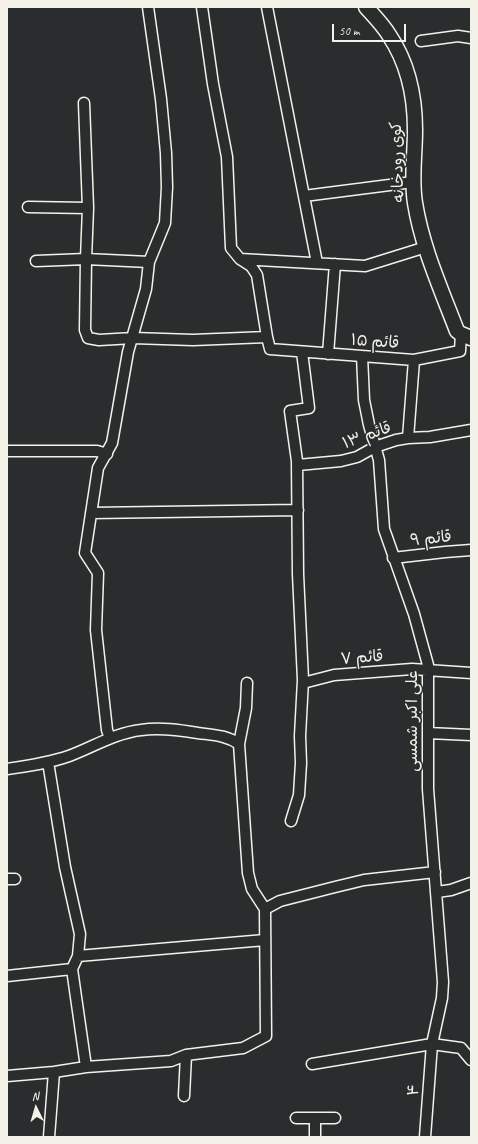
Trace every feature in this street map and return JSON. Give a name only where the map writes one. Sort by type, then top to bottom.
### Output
[{"type":"street","points":[[110,738],[107,730],[96,630],[98,573],[85,553],[98,468],[112,443],[128,352],[146,289],[149,262],[165,223],[167,187],[166,153],[161,99],[148,7]]},
{"type":"street","points":[[84,103],[88,208],[85,330],[88,338],[99,340],[133,338],[193,340],[267,337],[257,275],[251,266],[240,259],[231,248],[227,157],[202,7]]},
{"type":"street","points":[[267,7],[317,263]]},
{"type":"street","name":"کوی رودخانه","points":[[366,7],[389,34],[400,52],[409,76],[415,130],[413,182],[420,231],[457,330],[466,336]]},
{"type":"street","points":[[421,41],[458,36],[471,38]]},
{"type":"street","points":[[304,196],[413,182]]},
{"type":"street","points":[[28,207],[88,208]]},
{"type":"street","points":[[240,259],[365,266],[426,247]]},
{"type":"street","points":[[36,261],[86,259],[149,262]]},
{"type":"street","points":[[328,354],[335,264]]},
{"type":"street","name":"قائم ۱۵","points":[[267,337],[270,349],[414,360],[460,351],[466,336]]},
{"type":"street","points":[[291,820],[299,795],[303,683],[298,574],[298,465],[290,411],[309,408],[302,352]]},
{"type":"street","name":"علی اکبر شمسی","points":[[362,356],[364,400],[369,425],[379,460],[384,529],[414,614],[428,665],[428,788],[443,982],[442,998],[432,1044]]},
{"type":"street","points":[[408,438],[414,360]]},
{"type":"street","name":"قائم ۱۳","points":[[298,465],[341,461],[357,457],[375,447],[396,440],[430,437],[471,430]]},
{"type":"street","points":[[7,451],[97,451],[107,454]]},
{"type":"street","points":[[92,513],[298,510]]},
{"type":"street","name":"قائم ۹","points":[[394,558],[471,550]]},
{"type":"street","name":"قائم ۷","points":[[303,683],[334,675],[412,669],[471,673]]},
{"type":"street","points":[[7,1076],[54,1072],[86,1067],[170,1061],[186,1055],[242,1048],[266,1036],[265,909],[252,889],[248,873],[238,744],[246,708],[247,683]]},
{"type":"street","points":[[7,769],[48,762],[70,756],[110,738],[142,729],[163,729],[218,734],[232,739],[238,744]]},
{"type":"street","points":[[428,734],[471,735]]},
{"type":"street","points":[[48,762],[65,867],[80,934],[78,956],[72,969],[86,1067]]},
{"type":"street","points":[[265,909],[280,901],[335,886],[364,880],[435,872]]},
{"type":"street","points":[[436,892],[451,890],[471,883]]},
{"type":"street","points":[[78,956],[265,940]]},
{"type":"street","points":[[7,976],[72,969]]},
{"type":"street","points":[[312,1064],[432,1044],[461,1048],[471,1060]]},
{"type":"street","name":"۴","points":[[425,1137],[432,1044]]},
{"type":"street","points":[[184,1096],[186,1055]]},
{"type":"street","points":[[49,1137],[54,1072]]},
{"type":"street","points":[[296,1118],[334,1118]]},
{"type":"street","points":[[315,1118],[315,1137]]}]
